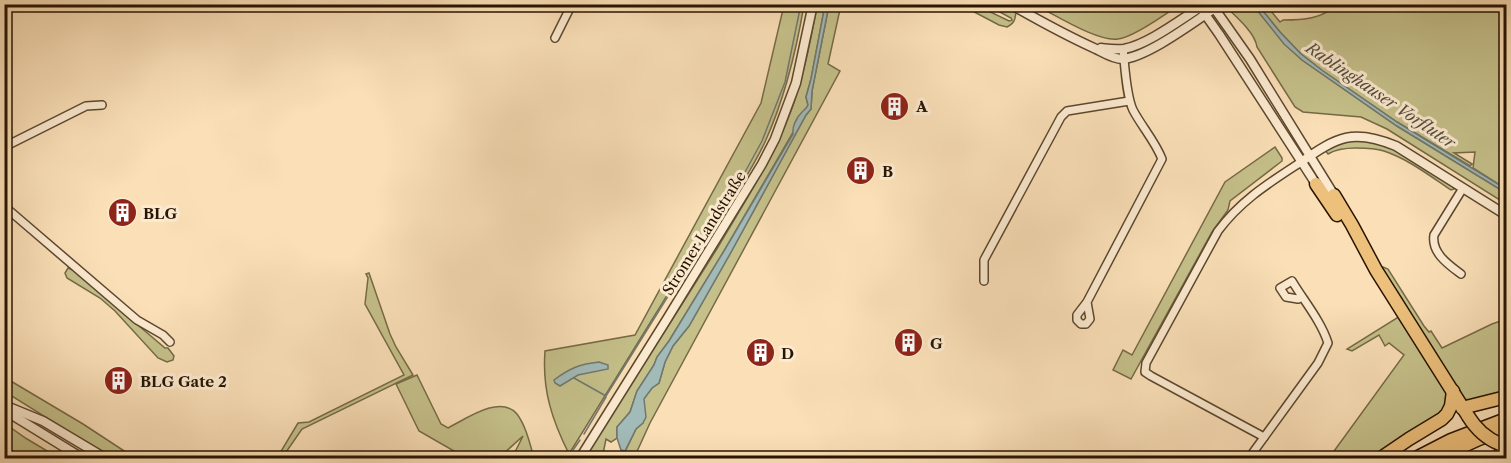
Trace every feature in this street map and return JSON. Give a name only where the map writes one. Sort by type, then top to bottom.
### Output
[{"type":"highway","points":[[1316,184],[1376,270]]},
{"type":"highway","points":[[1334,195],[1376,270],[1465,412],[1484,436],[1504,445],[1498,459]]},
{"type":"highway","points":[[1381,459],[1448,414],[1453,391]]},
{"type":"highway","points":[[1465,412],[1506,397]]},
{"type":"highway","points":[[1416,459],[1431,449],[1460,436],[1506,419]]},
{"type":"highway","points":[[1437,459],[1479,439],[1506,430]]},
{"type":"street","points":[[555,38],[573,4]]},
{"type":"street","name":"Stromer Landstraße","points":[[580,459],[762,164],[775,139],[796,83],[813,4]]},
{"type":"street","points":[[1010,4],[1089,46],[1116,58],[1125,59],[1153,48],[1202,8]]},
{"type":"street","points":[[1089,46],[1123,49],[1138,44],[1202,8],[1213,7],[1250,59],[1334,195]]},
{"type":"street","points":[[1202,8],[1316,184]]},
{"type":"street","points":[[1087,302],[1162,159],[1133,110],[1123,49]]},
{"type":"street","points":[[984,281],[984,260],[1060,117],[1067,111],[1130,101]]},
{"type":"street","points":[[4,147],[86,106],[102,105]]},
{"type":"street","points":[[1264,437],[1145,372],[1146,363],[1218,231],[1237,208],[1256,191],[1311,155],[1338,140],[1366,136],[1396,146],[1506,215]]},
{"type":"street","points":[[1461,274],[1444,261],[1433,241],[1434,235],[1463,188]]},
{"type":"street","points":[[4,206],[137,320],[170,342]]},
{"type":"street","points":[[1249,459],[1318,363],[1328,343],[1325,332],[1302,297]]},
{"type":"street","points":[[4,405],[43,421],[101,457]]},
{"type":"street","points":[[4,410],[82,459]]},
{"type":"shaded area","points":[[1179,4],[1140,30],[1118,39],[1109,39],[1088,32],[1035,5]]},
{"type":"shaded area","points":[[784,5],[804,5],[789,75],[765,142],[723,215],[718,213],[569,454],[558,429],[547,392],[545,351],[635,335],[761,103]]},
{"type":"shaded area","points":[[817,5],[825,5],[806,97],[808,105],[806,110],[724,251],[637,391],[630,412],[617,427],[617,438],[611,442],[606,439],[603,454],[593,458],[583,458],[701,274],[767,164],[796,98],[807,58]]},
{"type":"shaded area","points":[[829,5],[841,5],[828,64],[840,71],[650,423],[634,458],[622,458],[636,429],[643,423],[643,399],[659,383],[665,362],[673,346],[689,326],[811,109],[812,91]]},
{"type":"shaded area","points":[[961,5],[976,5],[1009,21],[1012,20],[987,5],[1001,5],[1016,12],[1015,18],[1013,23],[1007,27]]},
{"type":"shaded area","points":[[1224,5],[1253,5],[1284,43],[1302,60],[1397,126],[1506,193],[1506,204],[1387,129],[1361,117],[1303,112],[1295,107],[1244,24]]},
{"type":"shaded area","points":[[1258,5],[1266,5],[1280,22],[1318,16],[1336,5],[1506,5],[1506,189],[1473,168],[1475,152],[1454,153],[1472,164],[1470,166],[1397,122],[1323,71],[1301,54]]},
{"type":"shaded area","points":[[1353,140],[1373,141],[1396,150],[1453,186],[1454,189],[1451,190],[1410,163],[1384,151],[1349,148],[1328,154],[1325,150]]},
{"type":"shaded area","points":[[1275,147],[1282,161],[1230,201],[1228,210],[1212,232],[1131,379],[1113,370],[1123,350],[1132,355],[1225,182]]},
{"type":"shaded area","points":[[1383,267],[1388,269],[1424,326],[1429,332],[1431,331],[1442,348],[1506,319],[1506,392],[1470,402],[1461,396],[1382,270]]},
{"type":"shaded area","points":[[68,268],[165,348],[168,348],[174,356],[173,360],[167,362],[158,358],[115,311],[100,298],[67,278],[65,273]]},
{"type":"shaded area","points":[[369,273],[390,334],[413,375],[302,429],[282,458],[277,458],[298,423],[309,422],[404,375],[365,304],[368,278],[366,274]]},
{"type":"shaded area","points":[[1400,316],[1448,395],[1445,412],[1376,458],[1329,458],[1404,355],[1389,343],[1385,346],[1379,335],[1352,351],[1347,349]]},
{"type":"shaded area","points":[[417,375],[441,424],[448,428],[473,414],[492,407],[510,408],[523,424],[534,458],[512,458],[523,436],[500,458],[466,458],[419,431],[396,384]]},
{"type":"shaded area","points":[[4,377],[135,458],[111,458],[12,396],[5,400]]},
{"type":"shaded area","points":[[4,423],[59,458],[14,458],[5,453]]},
{"type":"water","points":[[825,5],[829,5],[812,91],[811,109],[689,326],[673,346],[665,362],[659,383],[644,399],[646,417],[643,423],[636,429],[625,451],[621,450],[617,438],[617,427],[630,412],[637,391],[793,134],[796,120],[808,106],[806,97]]},
{"type":"water","points":[[1253,5],[1258,5],[1301,54],[1323,71],[1397,122],[1506,189],[1506,193],[1397,126],[1302,60],[1284,44]]},
{"type":"water","points":[[599,362],[608,365],[608,369],[578,375],[560,386],[555,383],[554,380],[570,370],[581,365]]},
{"type":"waterway","points":[[574,378],[606,396],[744,174],[762,141],[785,82],[801,4]]},
{"type":"waterway","points":[[584,434],[606,397]]},
{"type":"waterway","points":[[573,450],[580,440]]},
{"type":"waterway","points":[[4,446],[25,458]]},
{"type":"place","name":"A","points":[[895,106]]},
{"type":"place","name":"B","points":[[861,171]]},
{"type":"place","name":"BLG","points":[[122,213]]},
{"type":"place","name":"G","points":[[909,343]]},
{"type":"place","name":"D","points":[[760,353]]},
{"type":"place","name":"BLG Gate 2","points":[[119,381]]},
{"type":"water label","name":"Rablinghauser Vorfluter","points":[[1381,95]]}]
